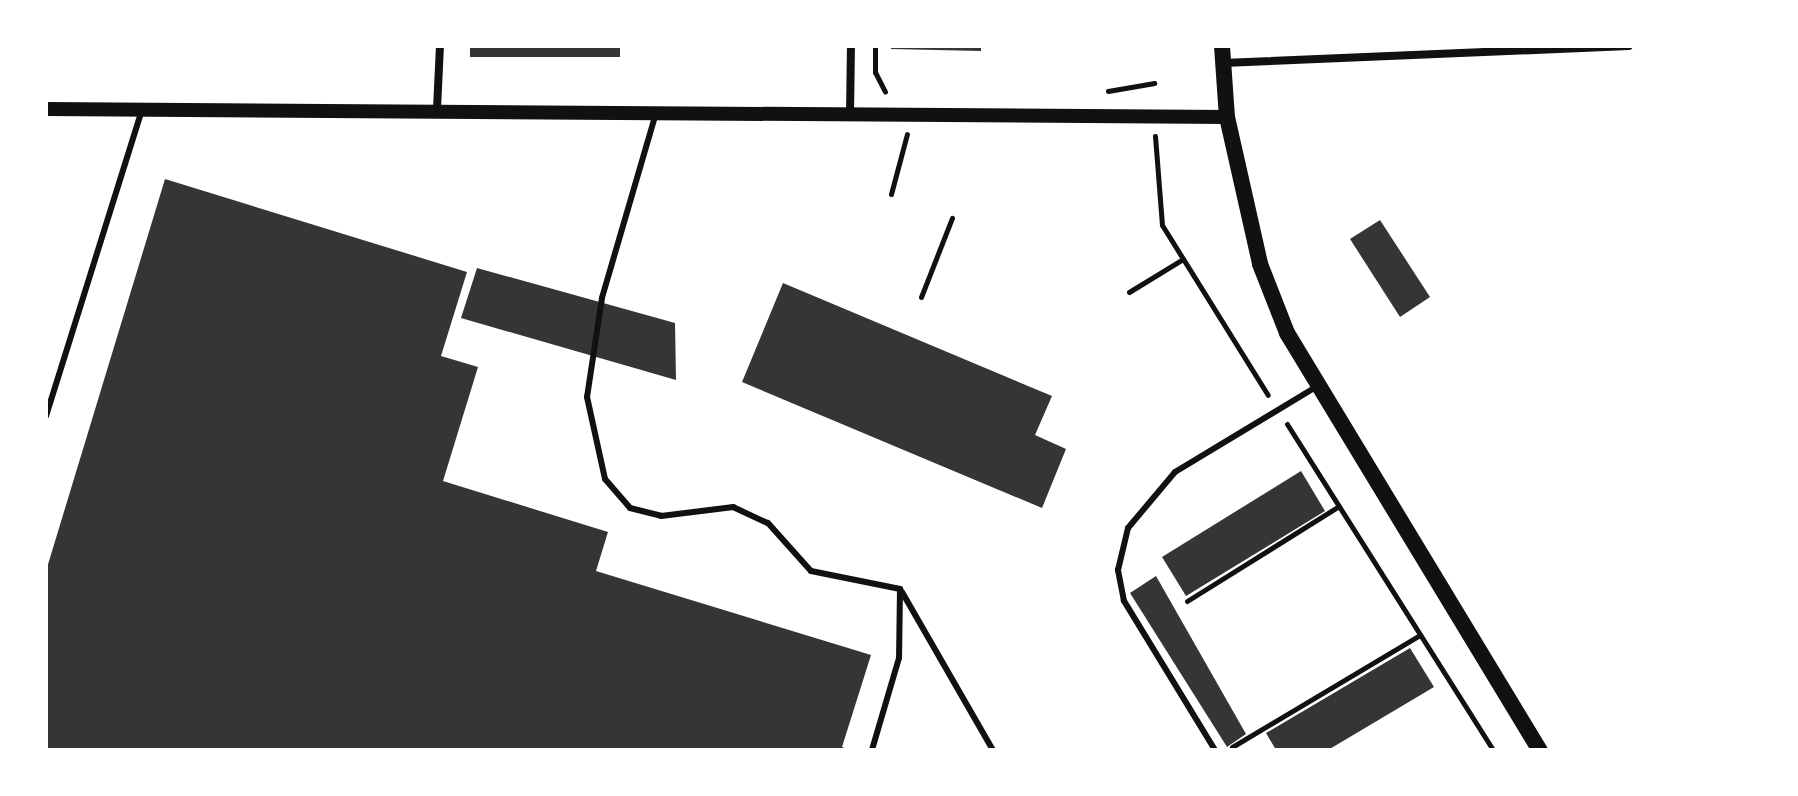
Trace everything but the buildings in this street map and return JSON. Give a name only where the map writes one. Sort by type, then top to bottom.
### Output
[{"type":"main road","points":[[1222,55],[1227,117],[1260,264],[1319,385],[1540,750]]},
{"type":"street","points":[[437,109],[440,46]]},
{"type":"street","points":[[850,115],[851,46]]},
{"type":"street","points":[[1222,55],[1629,46]]},
{"type":"street","points":[[46,109],[437,109],[1227,117]]},
{"type":"lane","points":[[46,416],[142,109]]},
{"type":"lane","points":[[656,113],[602,298],[587,397],[605,479],[630,508],[661,516],[733,507],[768,523],[811,571],[900,589],[993,750]]},
{"type":"lane","points":[[1215,750],[1124,601],[1118,570],[1128,528],[1150,494],[1319,385]]},
{"type":"lane","points":[[872,750],[899,658],[900,589]]},
{"type":"path","points":[[875,46],[875,72],[885,92]]},
{"type":"path","points":[[891,194],[907,145],[906,115]]},
{"type":"path","points":[[1155,115],[1162,225],[1493,750]]},
{"type":"path","points":[[921,297],[952,218]]},
{"type":"path","points":[[1129,292],[1183,259]]},
{"type":"path","points":[[1187,601],[1339,506]]},
{"type":"path","points":[[1227,750],[1420,635]]}]
